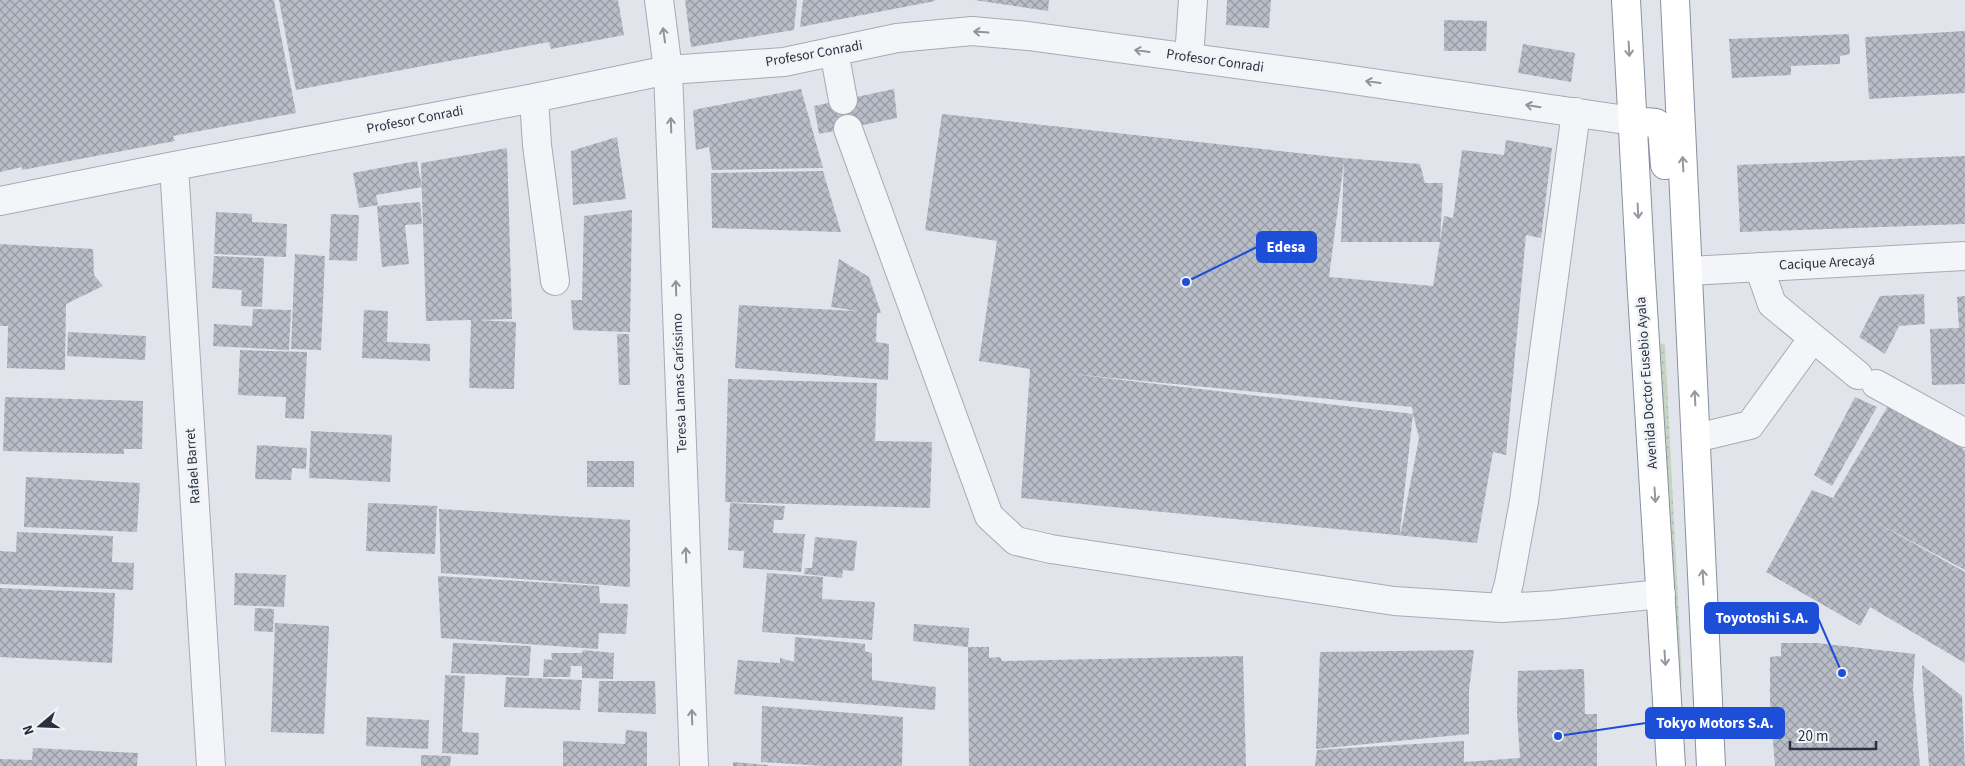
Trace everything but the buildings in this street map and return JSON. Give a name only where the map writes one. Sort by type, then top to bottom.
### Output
[{"type":"highway","name":"Avenida Doctor Eusebio Ayala","points":[[1626,0],[1671,766]]},
{"type":"highway","points":[[1675,0],[1711,766]]},
{"type":"highway","points":[[1633,121],[1656,123],[1662,128],[1672,308],[1692,336]]},
{"type":"street","name":"Teresa Lamas Caríssimo","points":[[659,0],[668,70],[694,766]]},
{"type":"street","points":[[1189,58],[1193,0]]},
{"type":"street","name":"Profesor Conradi","points":[[0,201],[534,98],[668,70],[784,62],[897,38],[972,32],[1028,36],[1485,98],[1633,121]]},
{"type":"street","points":[[834,51],[843,100]]},
{"type":"street","points":[[534,98],[537,145],[555,281]]},
{"type":"street","points":[[1502,608],[1509,583],[1524,500],[1576,112]]},
{"type":"street","points":[[848,129],[988,516],[1016,541],[1051,549],[1394,601],[1502,608],[1661,594]]},
{"type":"street","name":"Rafael Barret","points":[[174,166],[211,766]]},
{"type":"street","name":"Cacique Arecayá","points":[[1689,270],[1965,256]]},
{"type":"street","points":[[1759,267],[1772,304],[1813,338],[1867,380],[1965,433]]},
{"type":"street","points":[[1696,438],[1750,425],[1813,338]]},
{"type":"green space","points":[[1661,343],[1665,345],[1682,679],[1680,682],[1659,346]]},
{"type":"place","name":"Edesa","points":[[1186,282]]},
{"type":"place","name":"Toyotoshi S.A.","points":[[1842,673]]},
{"type":"place","name":"Tokyo Motors S.A.","points":[[1558,736]]}]
